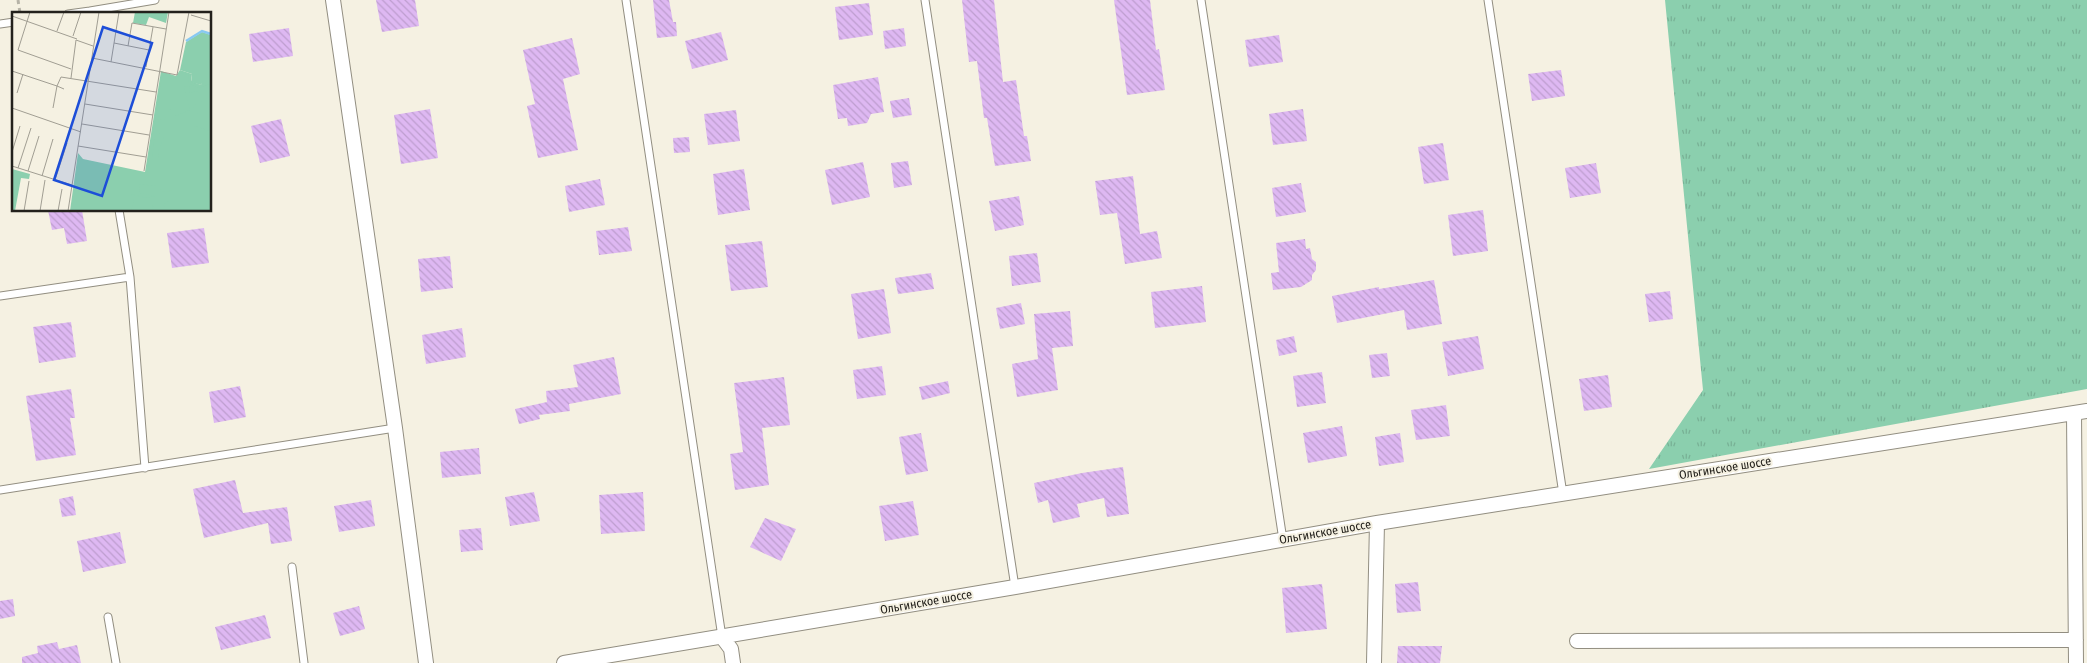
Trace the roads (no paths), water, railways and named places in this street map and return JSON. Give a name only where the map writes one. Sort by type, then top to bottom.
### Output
[{"type":"street","points":[[333,0],[395,428],[426,663]]},
{"type":"street","points":[[2076,663],[2080,412]]},
{"type":"street","name":"Ольгинское шоссе","points":[[564,663],[1015,587],[1377,523],[2080,412]]},
{"type":"street","points":[[1374,663],[1377,523]]},
{"type":"street","points":[[722,637],[731,649],[733,663]]},
{"type":"street","points":[[1577,641],[2076,640]]},
{"type":"lane","points":[[90,12],[156,0]]},
{"type":"lane","points":[[626,0],[722,637]]},
{"type":"lane","points":[[925,0],[1015,587]]},
{"type":"lane","points":[[1201,0],[1283,540]]},
{"type":"lane","points":[[1488,0],[1563,494]]},
{"type":"lane","points":[[119,211],[130,277],[145,468]]},
{"type":"lane","points":[[0,296],[130,277]]},
{"type":"lane","points":[[0,490],[395,428]]},
{"type":"lane","points":[[292,567],[304,663]]},
{"type":"lane","points":[[108,617],[116,663]]}]
